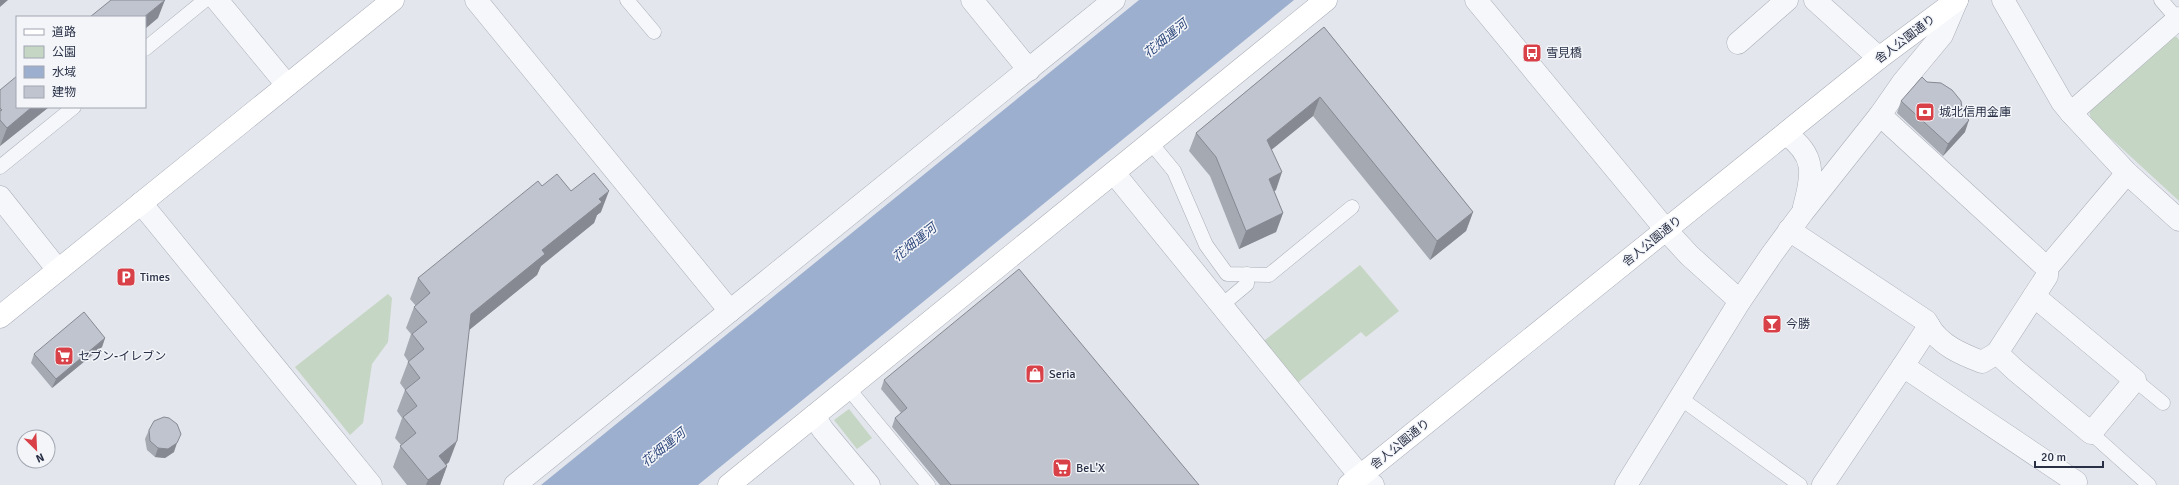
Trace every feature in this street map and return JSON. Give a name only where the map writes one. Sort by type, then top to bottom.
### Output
[{"type":"street","points":[[217,0],[287,85]]},
{"type":"street","points":[[0,317],[393,0]]},
{"type":"street","points":[[476,0],[730,311]]},
{"type":"street","points":[[972,0],[1029,70]]},
{"type":"street","points":[[515,485],[1114,0]]},
{"type":"street","points":[[729,485],[1326,0]]},
{"type":"street","points":[[1476,0],[1666,230],[1689,255],[1740,301]]},
{"type":"street","points":[[1738,43],[1787,0]]},
{"type":"street","points":[[1814,0],[1878,58]]},
{"type":"street","points":[[1626,485],[1740,301],[1789,230],[1880,115],[1903,82],[1942,36],[1957,0]]},
{"type":"street","name":"舎人公園通り","points":[[1361,482],[1666,230],[1878,58],[1957,0]]},
{"type":"street","points":[[2003,0],[2062,102],[2127,173],[2179,220]]},
{"type":"street","points":[[2071,113],[2178,20]]},
{"type":"street","points":[[1789,230],[1926,321],[1935,337],[1962,354],[1982,362],[1997,353],[2047,276],[2046,268],[1880,115]]},
{"type":"street","points":[[1786,134],[1799,143],[1807,154],[1810,185],[1803,212]]},
{"type":"street","points":[[1114,173],[1222,305],[1361,482]]},
{"type":"street","points":[[2046,268],[2127,173]]},
{"type":"street","points":[[0,197],[58,270]]},
{"type":"street","points":[[141,203],[371,485]]},
{"type":"street","points":[[1997,353],[2015,370],[2091,433],[2135,380],[2034,296]]},
{"type":"street","points":[[1823,485],[1929,326]]},
{"type":"street","points":[[1903,366],[2076,482],[2074,485]]},
{"type":"street","points":[[814,416],[823,430],[869,485]]},
{"type":"lane","points":[[146,48],[205,0]]},
{"type":"lane","points":[[627,0],[654,32]]},
{"type":"lane","points":[[2161,0],[2178,20]]},
{"type":"lane","points":[[0,167],[73,108]]},
{"type":"lane","points":[[1151,143],[1174,171],[1206,245],[1227,274],[1269,274],[1352,207]]},
{"type":"lane","points":[[1222,305],[1247,284],[1247,274]]},
{"type":"lane","points":[[2135,380],[2163,403]]},
{"type":"lane","points":[[848,388],[928,485]]},
{"type":"lane","points":[[1680,398],[1800,485]]},
{"type":"lane","points":[[2091,433],[2149,485]]},
{"type":"green space","points":[[2167,36],[2177,37],[2179,40],[2179,201],[2091,120],[2089,109]]},
{"type":"green space","points":[[1360,265],[1399,311],[1366,337],[1361,332],[1295,385],[1260,344]]},
{"type":"green space","points":[[388,294],[392,298],[388,342],[372,364],[363,423],[350,435],[295,367]]},
{"type":"green space","points":[[849,409],[872,438],[857,449],[834,420]]},
{"type":"water","name":"花畑運河","points":[[1139,0],[1294,0],[698,485],[541,485]]},
{"type":"building","points":[[111,0],[165,0],[145,16],[91,16]]},
{"type":"building","points":[[1324,27],[1473,212],[1437,241],[1320,97],[1267,140],[1282,172],[1269,179],[1283,213],[1246,231],[1216,157],[1196,133]]},
{"type":"building","points":[[16,77],[16,108],[31,108],[7,128],[0,120],[0,111],[2,110],[0,108],[0,90]]},
{"type":"building","points":[[1922,77],[1927,82],[1941,83],[1952,90],[1961,101],[1963,115],[1969,120],[1948,144],[1901,101]]},
{"type":"building","points":[[594,173],[609,191],[599,199],[602,202],[542,250],[545,254],[471,314],[457,441],[439,456],[447,466],[428,480],[400,446],[416,433],[403,417],[417,406],[405,390],[420,378],[408,362],[424,349],[412,334],[427,322],[414,307],[430,293],[418,278],[538,181],[542,186],[557,174],[571,191]]},
{"type":"building","points":[[1019,269],[1199,485],[951,485],[895,418],[907,408],[884,380]]},
{"type":"building","points":[[84,312],[105,338],[56,379],[34,354]]},
{"type":"building","points":[[164,417],[169,418],[177,424],[181,434],[177,443],[168,449],[158,448],[150,441],[149,430],[154,421]]},
{"type":"place","name":"雪見橋","points":[[1532,53]]},
{"type":"place","name":"城北信用金庫","points":[[1925,112]]},
{"type":"place","name":"Times","points":[[126,277]]},
{"type":"place","name":"今勝","points":[[1772,324]]},
{"type":"place","name":"セブン-イレブン","points":[[64,356]]},
{"type":"place","name":"Seria","points":[[1035,374]]},
{"type":"place","name":"BeL'X","points":[[1062,468]]}]
